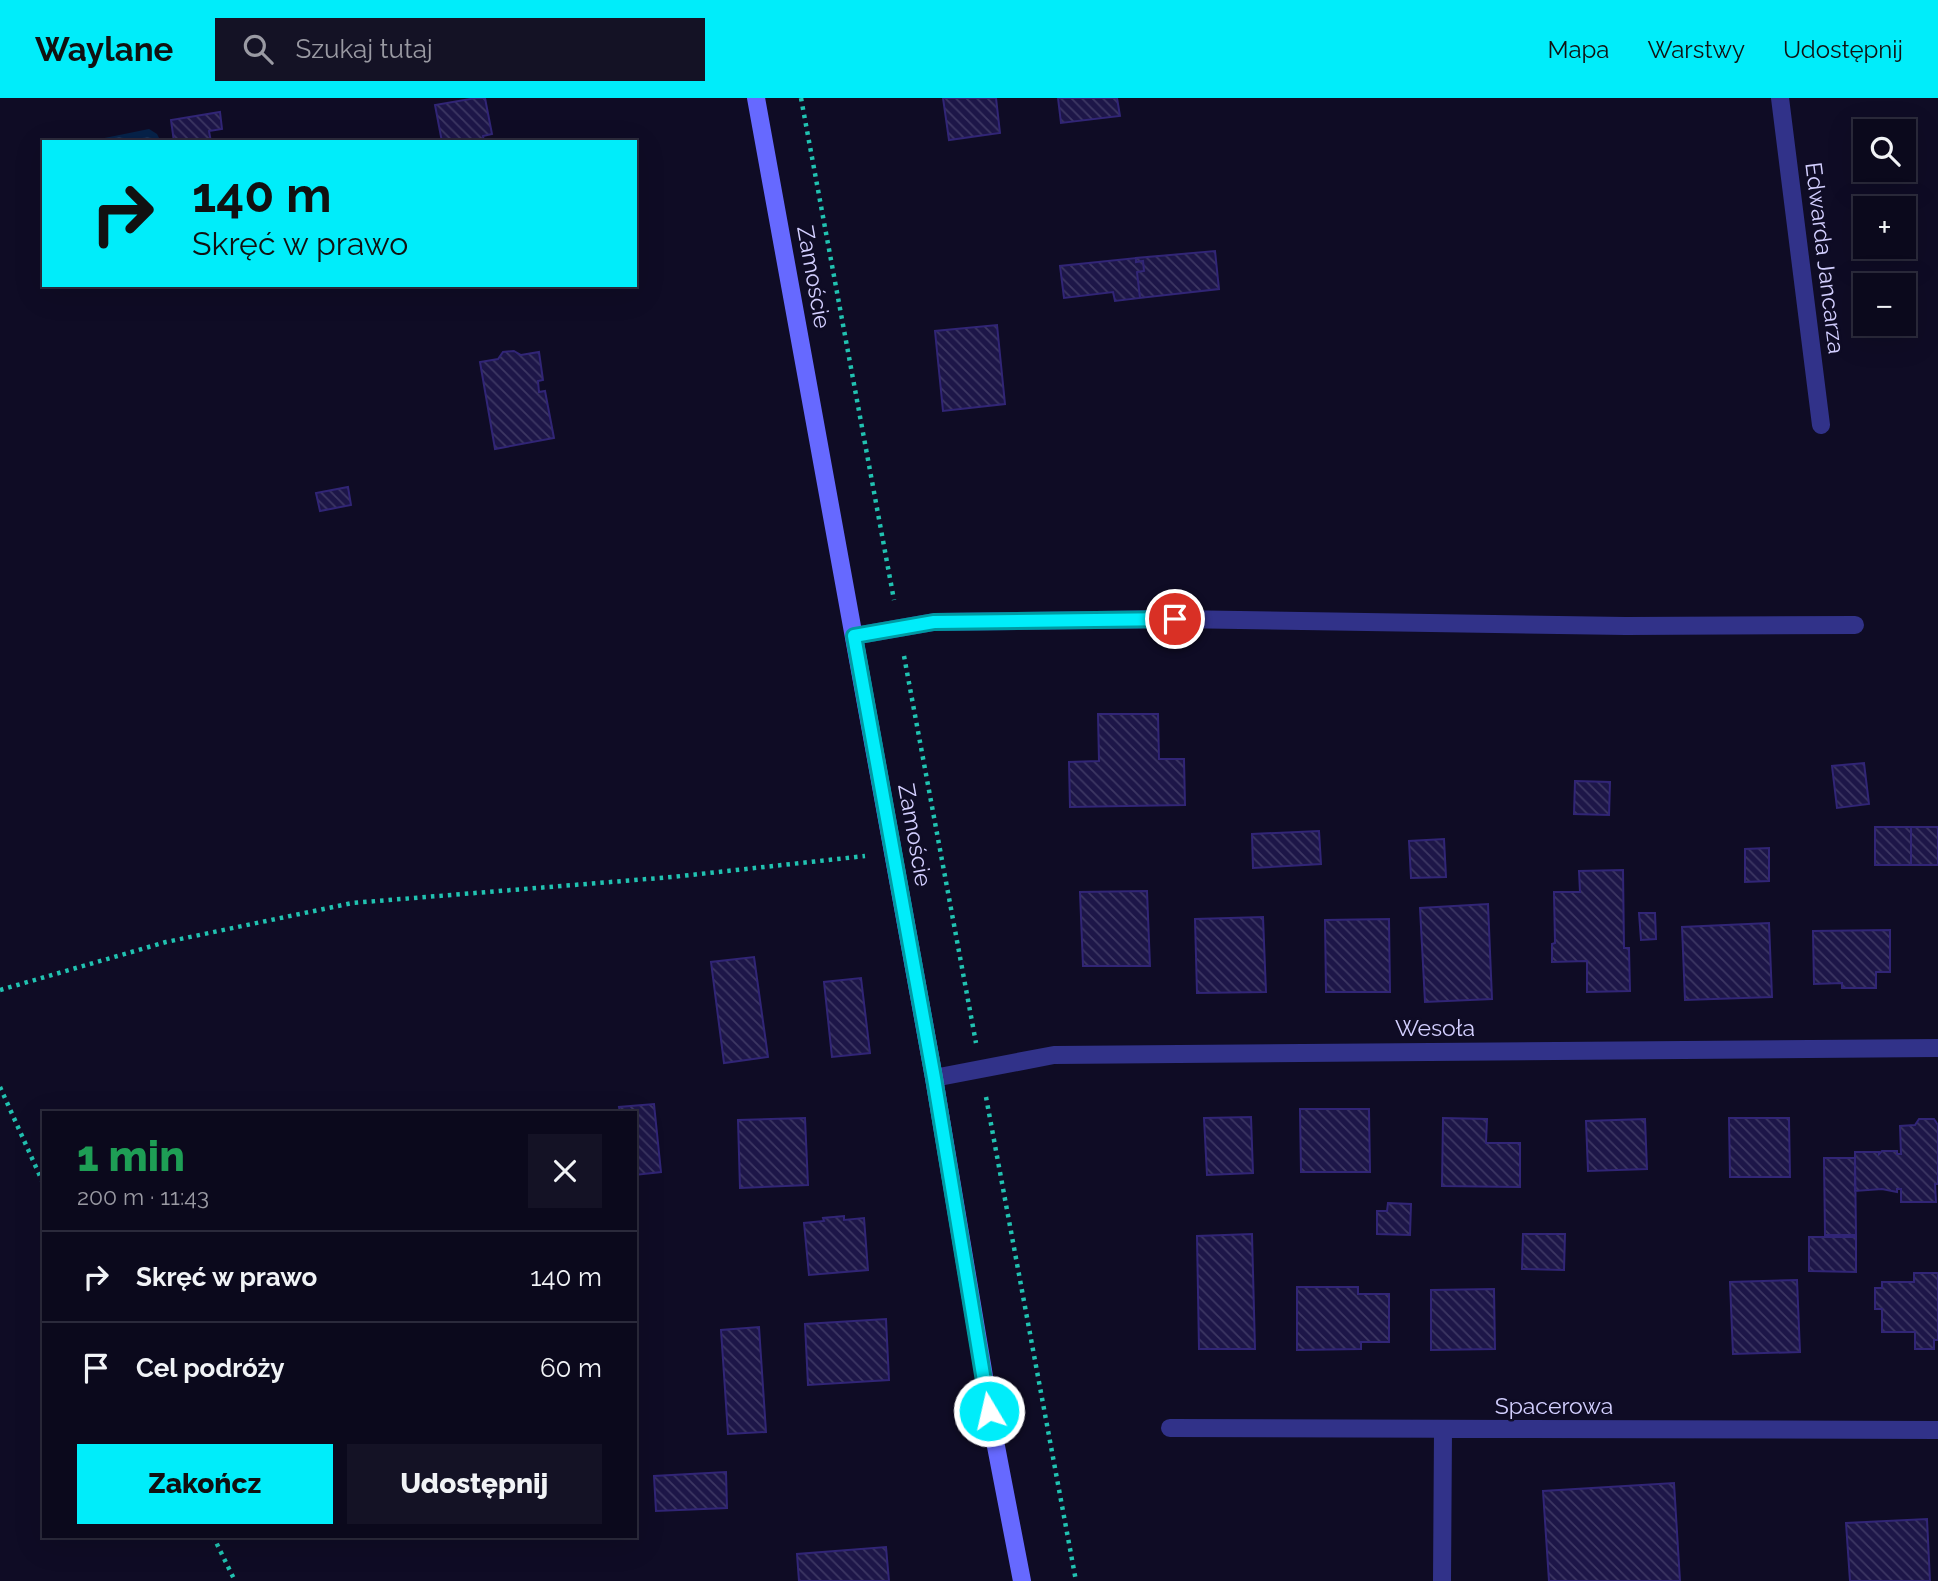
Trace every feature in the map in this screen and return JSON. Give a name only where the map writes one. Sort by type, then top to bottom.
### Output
[{"type":"street","name":"Zamoście","points":[[756,98],[934,1078],[994,1436],[1022,1581]]},
{"type":"street","name":"Edwarda Jancarza","points":[[1780,98],[1821,425]]},
{"type":"street","points":[[854,636],[934,622],[1108,619],[1626,626],[1855,625]]},
{"type":"street","name":"Wesoła","points":[[934,1078],[1054,1055],[1938,1048]]},
{"type":"street","name":"Spacerowa","points":[[1170,1428],[1443,1431],[1938,1430]]},
{"type":"street","points":[[1442,1581],[1443,1431]]},
{"type":"path","points":[[800,98],[895,606]]},
{"type":"path","points":[[902,647],[976,1045]]},
{"type":"path","points":[[0,990],[166,943],[352,903],[672,877],[893,853]]},
{"type":"path","points":[[0,1087],[42,1181]]},
{"type":"path","points":[[984,1087],[1076,1581]]},
{"type":"path","points":[[214,1538],[234,1581]]},
{"type":"water","points":[[149,129],[157,134],[160,140],[95,140]]},
{"type":"building","points":[[485,98],[492,134],[483,136],[484,140],[442,140],[435,105]]},
{"type":"building","points":[[943,98],[996,98],[1000,133],[949,140]]},
{"type":"building","points":[[1058,98],[1117,98],[1120,116],[1061,123]]},
{"type":"building","points":[[220,112],[222,129],[209,131],[211,140],[174,140],[171,120]]},
{"type":"building","points":[[1215,251],[1219,289],[1140,298],[1137,272],[1144,271],[1143,261],[1136,262],[1136,258]]},
{"type":"building","points":[[1136,258],[1136,262],[1143,261],[1144,271],[1137,272],[1140,298],[1115,301],[1113,292],[1064,298],[1060,266]]},
{"type":"building","points":[[997,325],[1005,404],[943,411],[935,331]]},
{"type":"building","points":[[514,351],[521,355],[539,352],[543,380],[538,381],[539,392],[545,391],[554,438],[495,449],[480,362],[498,359],[503,352]]},
{"type":"building","points":[[348,487],[351,505],[320,511],[316,493]]},
{"type":"building","points":[[1098,714],[1158,714],[1159,759],[1184,759],[1185,805],[1070,807],[1069,762],[1099,761]]},
{"type":"building","points":[[1864,763],[1869,804],[1837,808],[1832,766]]},
{"type":"building","points":[[1575,781],[1610,782],[1609,815],[1574,814]]},
{"type":"building","points":[[1875,827],[1911,827],[1911,865],[1875,865]]},
{"type":"building","points":[[1911,827],[1938,827],[1938,865],[1911,865]]},
{"type":"building","points":[[1319,831],[1321,864],[1253,868],[1252,834]]},
{"type":"building","points":[[1444,839],[1446,877],[1411,878],[1409,841]]},
{"type":"building","points":[[1769,848],[1769,881],[1745,882],[1745,849]]},
{"type":"building","points":[[1623,870],[1624,948],[1629,948],[1630,991],[1587,992],[1587,961],[1552,962],[1552,944],[1555,943],[1554,892],[1580,892],[1579,871]]},
{"type":"building","points":[[1147,891],[1150,966],[1083,966],[1080,892]]},
{"type":"building","points":[[1488,904],[1492,999],[1425,1002],[1420,908]]},
{"type":"building","points":[[1639,913],[1655,913],[1656,939],[1641,940]]},
{"type":"building","points":[[1263,917],[1266,992],[1197,993],[1195,919]]},
{"type":"building","points":[[1389,919],[1390,992],[1326,992],[1325,920]]},
{"type":"building","points":[[1769,923],[1772,997],[1685,1000],[1682,927]]},
{"type":"building","points":[[1890,930],[1890,972],[1876,972],[1876,988],[1842,988],[1842,983],[1814,984],[1813,931]]},
{"type":"building","points":[[754,957],[768,1057],[724,1063],[711,962]]},
{"type":"building","points":[[861,978],[870,1053],[832,1057],[824,982]]},
{"type":"building","points":[[654,1104],[661,1172],[637,1175],[637,1111],[620,1111],[619,1107]]},
{"type":"building","points":[[1300,1109],[1369,1109],[1370,1172],[1301,1172]]},
{"type":"building","points":[[1251,1117],[1253,1173],[1207,1175],[1204,1118]]},
{"type":"building","points":[[805,1118],[808,1185],[740,1188],[738,1120]]},
{"type":"building","points":[[1443,1118],[1487,1119],[1486,1143],[1520,1143],[1520,1187],[1442,1186]]},
{"type":"building","points":[[1729,1118],[1789,1118],[1790,1177],[1730,1177]]},
{"type":"building","points":[[1645,1119],[1647,1169],[1588,1171],[1586,1121]]},
{"type":"building","points":[[1919,1119],[1934,1119],[1938,1125],[1936,1202],[1901,1202],[1901,1189],[1897,1189],[1897,1192],[1882,1189],[1855,1191],[1855,1152],[1879,1154],[1882,1151],[1897,1151],[1897,1154],[1901,1154],[1900,1126],[1915,1125]]},
{"type":"building","points":[[1824,1158],[1855,1158],[1856,1235],[1825,1235]]},
{"type":"building","points":[[1388,1203],[1411,1204],[1410,1235],[1377,1234],[1377,1211],[1387,1211]]},
{"type":"building","points":[[844,1216],[844,1220],[864,1218],[868,1270],[809,1275],[804,1223]]},
{"type":"building","points":[[1252,1234],[1255,1349],[1199,1349],[1197,1236]]},
{"type":"building","points":[[1523,1234],[1565,1234],[1564,1270],[1522,1269]]},
{"type":"building","points":[[1809,1237],[1856,1237],[1856,1272],[1809,1271]]},
{"type":"building","points":[[1914,1273],[1938,1273],[1938,1340],[1934,1340],[1934,1349],[1915,1349],[1915,1332],[1882,1332],[1882,1309],[1875,1309],[1875,1288],[1882,1288],[1882,1282],[1914,1282]]},
{"type":"building","points":[[1797,1280],[1800,1352],[1733,1354],[1730,1282]]},
{"type":"building","points":[[1297,1287],[1358,1287],[1358,1294],[1389,1294],[1389,1342],[1361,1342],[1361,1349],[1297,1350]]},
{"type":"building","points":[[1494,1289],[1495,1349],[1431,1350],[1431,1290]]},
{"type":"building","points":[[886,1319],[889,1380],[808,1385],[805,1324]]},
{"type":"building","points":[[759,1327],[766,1432],[728,1434],[721,1330]]},
{"type":"building","points":[[726,1472],[727,1508],[656,1511],[654,1476]]},
{"type":"building","points":[[1674,1483],[1680,1581],[1549,1581],[1543,1491]]},
{"type":"building","points":[[1927,1519],[1930,1581],[1850,1581],[1846,1523]]},
{"type":"building","points":[[886,1547],[889,1581],[799,1581],[797,1554]]},
{"type":"route","points":[[989,1411],[934,1078],[854,636],[934,622],[1175,619]]}]
